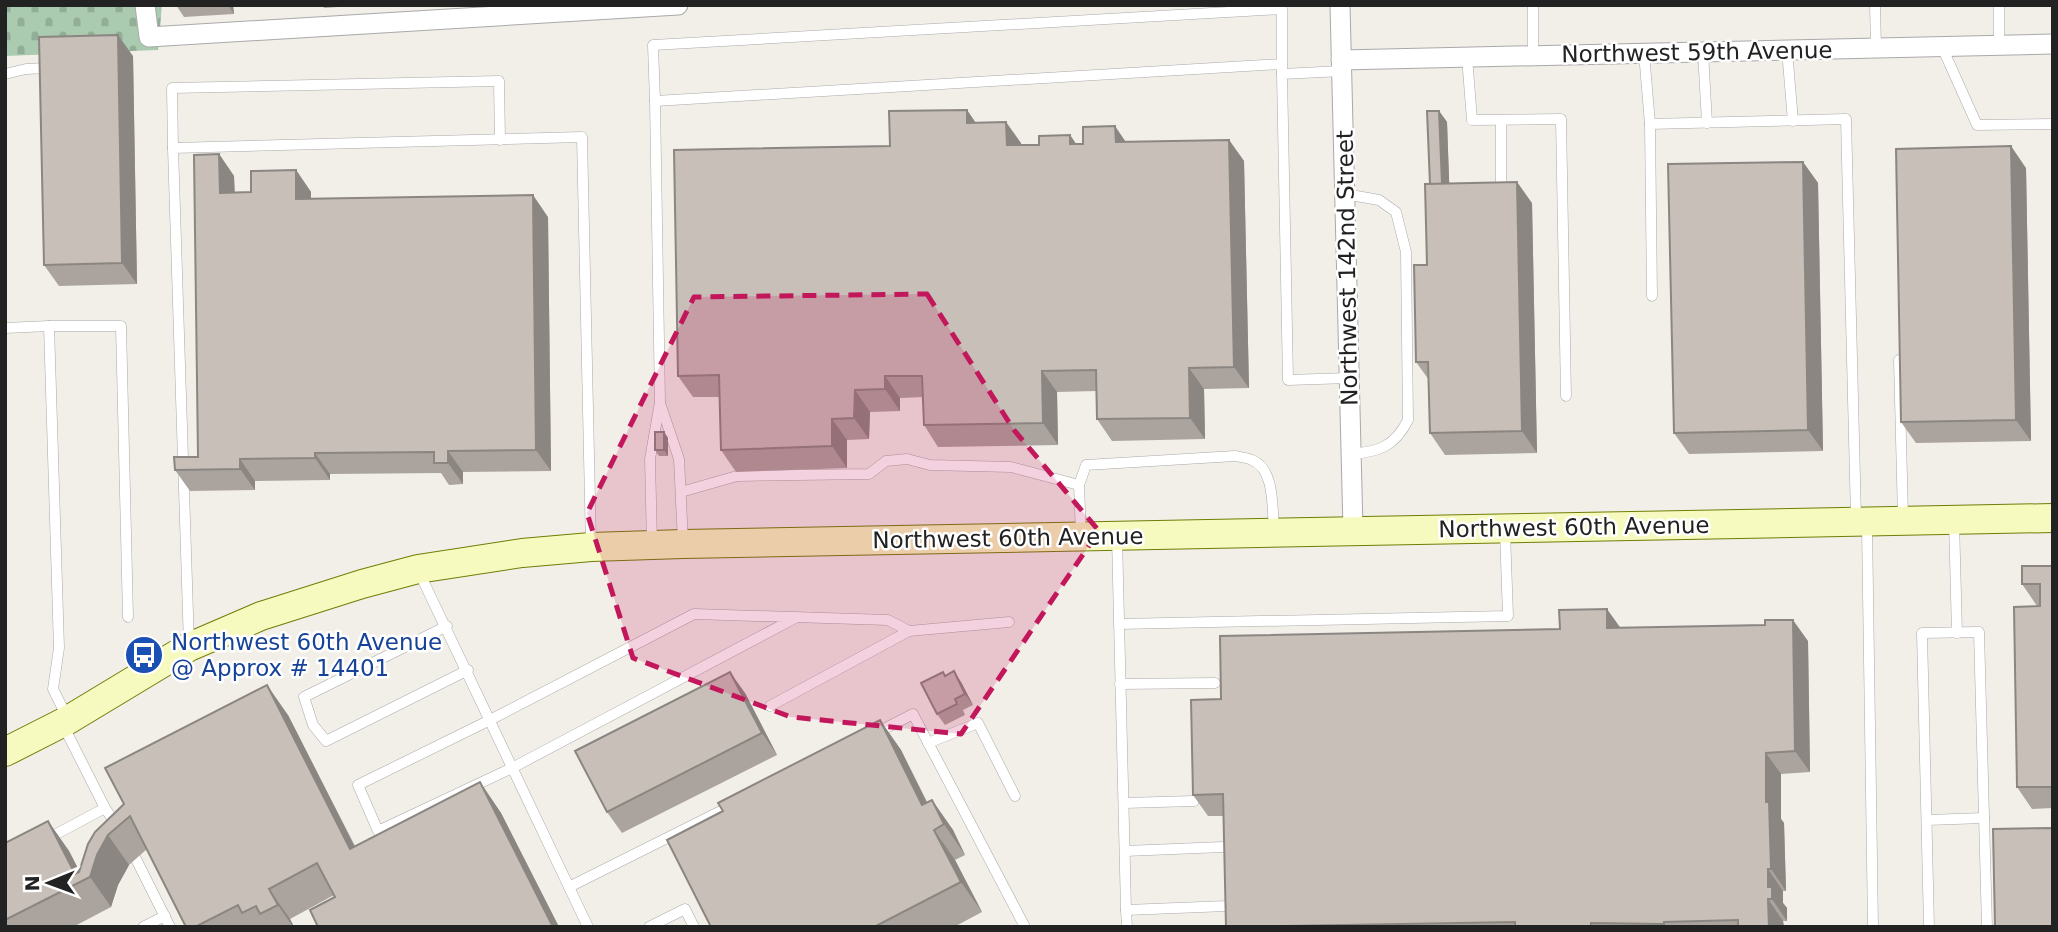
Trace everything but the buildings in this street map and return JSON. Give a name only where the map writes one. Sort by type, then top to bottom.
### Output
[{"type":"street","points":[[145,5],[149,37],[678,5]]},
{"type":"street","name":"Northwest 142nd Street","points":[[1340,5],[1353,530]]},
{"type":"street","name":"Northwest 59th Avenue","points":[[1342,66],[1468,57],[2053,44]]},
{"type":"street","name":"Northwest 60th Avenue","points":[[5,752],[65,721],[189,647],[261,616],[418,569],[522,553],[683,544],[2053,518]]},
{"type":"lane","points":[[1533,5],[1533,56]]},
{"type":"lane","points":[[1875,5],[1876,48]]},
{"type":"lane","points":[[1999,5],[1999,46]]},
{"type":"lane","points":[[652,545],[650,459],[660,402],[653,45],[1282,9],[1288,380],[1349,379]]},
{"type":"lane","points":[[1942,47],[1978,125],[2053,124]]},
{"type":"lane","points":[[1787,50],[1793,121]]},
{"type":"lane","points":[[1703,52],[1707,123]]},
{"type":"lane","points":[[1644,53],[1650,124],[1653,296]]},
{"type":"lane","points":[[1468,57],[1472,120],[1561,119],[1566,396]]},
{"type":"lane","points":[[655,101],[1342,66]]},
{"type":"lane","points":[[5,74],[47,68]]},
{"type":"lane","points":[[189,647],[172,88],[499,81],[500,140]]},
{"type":"lane","points":[[1650,124],[1846,119],[1862,522],[1872,927]]},
{"type":"lane","points":[[1501,120],[1501,186]]},
{"type":"lane","points":[[173,148],[582,137],[592,547]]},
{"type":"lane","points":[[1345,194],[1379,200],[1396,212],[1406,253],[1408,419],[1402,431],[1385,446],[1374,452],[1351,454]]},
{"type":"lane","points":[[49,326],[59,648],[53,689],[106,808],[134,853],[170,927]]},
{"type":"lane","points":[[5,328],[121,326],[128,617]]},
{"type":"lane","points":[[1899,360],[1903,521]]},
{"type":"lane","points":[[660,402],[679,459],[683,544]]},
{"type":"lane","points":[[1081,537],[1079,485],[1086,465],[1235,456],[1254,460],[1265,470],[1271,489],[1274,533]]},
{"type":"lane","points":[[681,492],[737,476],[869,474],[886,461],[907,459],[930,466],[1011,467],[1079,485]]},
{"type":"lane","points":[[1954,520],[1957,633]]},
{"type":"lane","points":[[1119,624],[1508,616],[1505,528]]},
{"type":"lane","points":[[1117,537],[1127,927]]},
{"type":"lane","points":[[418,569],[588,927]]},
{"type":"lane","points":[[797,617],[512,768],[378,831],[358,785],[694,614],[797,617],[888,620],[909,631]]},
{"type":"lane","points":[[771,706],[909,631],[1009,622]]},
{"type":"lane","points":[[447,626],[304,697],[313,725],[326,741],[468,670]]},
{"type":"lane","points":[[1929,927],[1922,634],[1979,632],[1987,927]]},
{"type":"lane","points":[[1121,684],[1215,682]]},
{"type":"lane","points":[[864,739],[913,714],[1024,927]]},
{"type":"lane","points":[[928,743],[978,723],[1015,796]]},
{"type":"lane","points":[[569,887],[741,801]]},
{"type":"lane","points":[[1124,803],[1194,801]]},
{"type":"lane","points":[[39,844],[106,808]]},
{"type":"lane","points":[[1927,821],[1984,818]]},
{"type":"lane","points":[[1125,851],[1223,847]]},
{"type":"lane","points":[[122,859],[134,853]]},
{"type":"lane","points":[[1126,910],[1227,906]]},
{"type":"lane","points":[[649,927],[685,909],[694,927]]},
{"type":"lane","points":[[143,927],[165,916]]},
{"type":"highlighted area","points":[[927,294],[1014,430],[1099,531],[961,734],[791,717],[633,658],[587,513],[694,297]]},
{"type":"green space","points":[[5,5],[162,5],[158,50],[5,56]]},
{"type":"place","name":"Northwest 60th Avenue @ Approx # 14401","points":[[144,655]]}]
